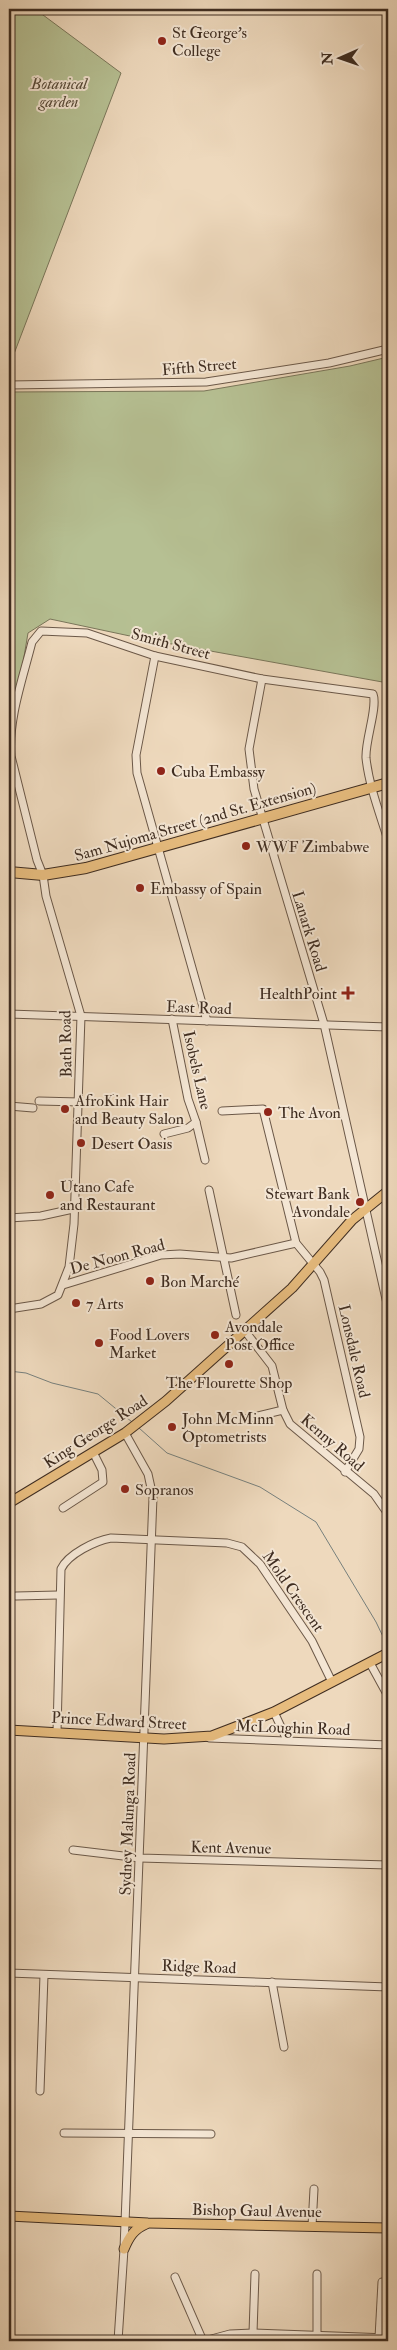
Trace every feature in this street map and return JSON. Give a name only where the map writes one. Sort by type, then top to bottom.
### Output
[{"type":"highway","name":"Sam Nujoma Street (2nd St. Extension)","points":[[9,872],[43,875],[86,868],[388,783]]},
{"type":"main road","name":"King George Road","points":[[9,1503],[125,1433],[145,1418],[245,1331],[314,1264],[365,1208],[388,1191]]},
{"type":"main road","name":"Prince Edward Street","points":[[9,1730],[145,1738],[196,1738],[226,1732],[274,1712],[387,1654]]},
{"type":"main road","name":"Bishop Gaul Avenue","points":[[9,2216],[148,2223],[388,2228]]},
{"type":"main road","points":[[124,2249],[135,2231],[148,2223]]},
{"type":"street","name":"Fifth Street","points":[[9,385],[206,382],[329,363],[388,349]]},
{"type":"street","name":"Smith Street","points":[[12,715],[32,642],[41,631],[87,633],[155,656],[262,679],[369,692],[374,696],[374,706],[368,730],[366,756],[372,788]]},
{"type":"street","points":[[155,656],[136,762],[138,780],[207,1021]]},
{"type":"street","name":"Lanark Road","points":[[262,679],[249,749],[250,769],[262,819],[324,1024],[388,1308]]},
{"type":"street","name":"Bath Road","points":[[9,1309],[30,1307],[54,1299],[63,1285],[69,1267],[74,1224],[73,1209],[80,1102],[81,1016],[46,896],[43,875],[37,860],[16,779],[9,740],[12,715]]},
{"type":"street","points":[[372,788],[388,840]]},
{"type":"street","name":"East Road","points":[[9,1014],[388,1027]]},
{"type":"street","name":"Isobels Lane","points":[[164,1134],[188,1128],[196,1122],[188,1099],[172,1019]]},
{"type":"street","points":[[39,1101],[80,1102]]},
{"type":"street","points":[[9,1106],[33,1108]]},
{"type":"street","points":[[222,1111],[263,1109],[296,1243]]},
{"type":"street","points":[[196,1122],[205,1160]]},
{"type":"street","points":[[209,1190],[236,1315]]},
{"type":"street","points":[[9,1218],[41,1216],[73,1209]]},
{"type":"street","name":"De Noon Road","points":[[63,1285],[167,1254],[224,1258],[296,1243]]},
{"type":"street","name":"Lonsdale Road","points":[[296,1243],[320,1272],[326,1287],[360,1438],[359,1449],[345,1472]]},
{"type":"street","name":"Kenny Road","points":[[245,1331],[272,1366],[283,1410],[290,1424],[345,1472],[374,1494],[388,1514]]},
{"type":"street","points":[[236,1421],[283,1410]]},
{"type":"street","name":"Sydney Malunga Road","points":[[118,2341],[124,2249],[154,1498],[152,1484],[144,1464],[125,1433]]},
{"type":"street","points":[[63,1508],[103,1482],[102,1470],[93,1452]]},
{"type":"street","name":"Mold Crescent","points":[[57,1732],[58,1595],[61,1569],[69,1559],[104,1539],[152,1539],[227,1544],[242,1547],[249,1551],[301,1623],[332,1682]]},
{"type":"street","points":[[16,1596],[58,1595]]},
{"type":"street","points":[[370,1663],[388,1696]]},
{"type":"street","points":[[274,1712],[287,1740]]},
{"type":"street","name":"McLoughin Road","points":[[196,1738],[388,1745]]},
{"type":"street","name":"Kent Avenue","points":[[72,1850],[140,1858],[388,1864]]},
{"type":"street","name":"Ridge Road","points":[[9,1974],[388,1987]]},
{"type":"street","points":[[40,2091],[44,1975]]},
{"type":"street","points":[[272,1982],[284,2047]]},
{"type":"street","points":[[64,2133],[211,2134]]},
{"type":"street","points":[[312,2226],[314,2190]]},
{"type":"street","points":[[253,2333],[255,2274]]},
{"type":"street","points":[[316,2336],[317,2274]]},
{"type":"street","points":[[175,2277],[204,2341],[230,2334],[253,2333],[388,2338]]},
{"type":"street","points":[[379,2338],[382,2282]]},
{"type":"green space","name":"Botanical garden","points":[[9,9],[35,9],[121,73],[9,367]]},
{"type":"green space","points":[[388,357],[388,683],[144,639],[50,619],[28,633],[15,710],[9,709],[9,392],[204,391],[350,366]]},
{"type":"waterway","points":[[9,1371],[26,1373],[52,1383],[98,1394],[132,1422]]},
{"type":"waterway","points":[[139,1428],[167,1453],[260,1487],[316,1522],[376,1622],[388,1647]]},
{"type":"place","name":"St George's College","points":[[162,41]]},
{"type":"place","name":"Cuba Embassy","points":[[161,771]]},
{"type":"place","name":"WWF Zimbabwe","points":[[246,846]]},
{"type":"place","name":"Embassy of Spain","points":[[140,888]]},
{"type":"place","name":"HealthPoint","points":[[348,993]]},
{"type":"place","name":"AfroKink Hair and Beauty Salon","points":[[65,1109]]},
{"type":"place","name":"The Avon","points":[[268,1112]]},
{"type":"place","name":"Desert Oasis","points":[[81,1143]]},
{"type":"place","name":"Utano Cafe and Restaurant","points":[[50,1195]]},
{"type":"place","name":"Stewart Bank Avondale","points":[[360,1202]]},
{"type":"place","name":"Bon Marché","points":[[150,1281]]},
{"type":"place","name":"7 Arts","points":[[76,1303]]},
{"type":"place","name":"Avondale Post Office","points":[[215,1335]]},
{"type":"place","name":"Food Lovers Market","points":[[99,1343]]},
{"type":"place","name":"The Flourette Shop","points":[[229,1364]]},
{"type":"place","name":"John McMinn Optometrists","points":[[172,1427]]},
{"type":"place","name":"Sopranos","points":[[125,1489]]}]
